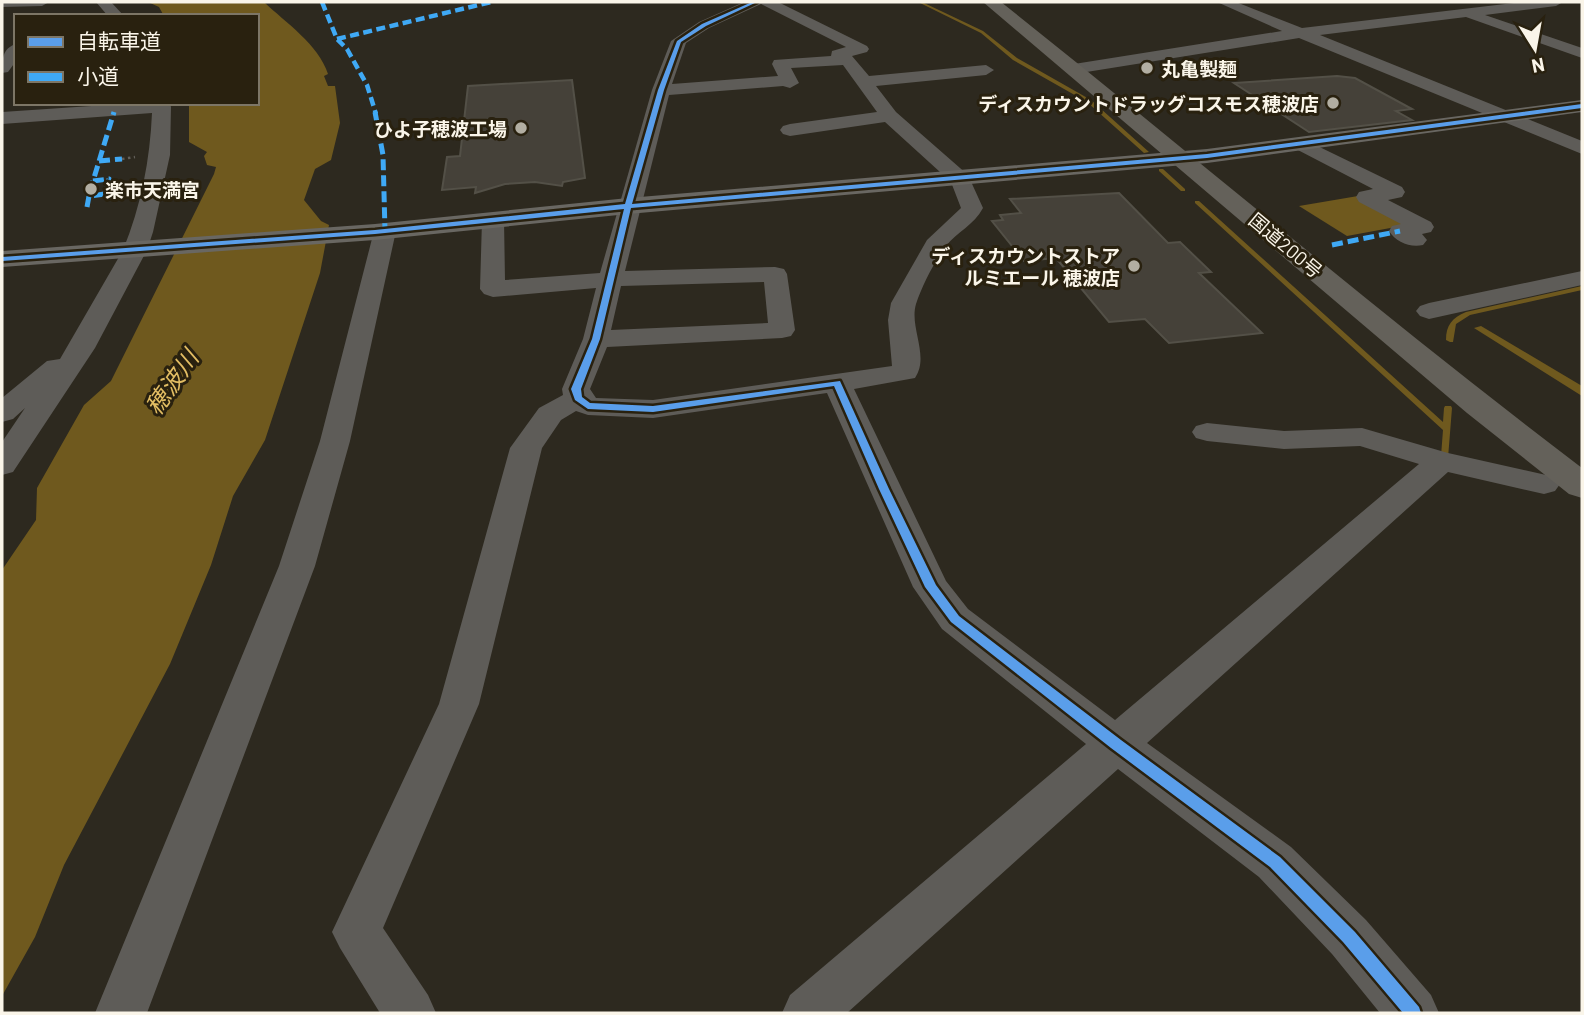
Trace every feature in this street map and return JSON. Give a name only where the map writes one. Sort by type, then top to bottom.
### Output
[{"type":"highway","name":"国道200号","points":[[991,2],[1083,68],[1582,460]]},
{"type":"highway","name":"国道200号","points":[[1009,2],[1083,68]]},
{"type":"highway","name":"国道200号","points":[[1195,157],[1479,406],[1582,486]]},
{"type":"street","points":[[2,3],[42,2]]},
{"type":"street","points":[[40,14],[58,2]]},
{"type":"street","points":[[755,2],[704,25],[679,41],[661,90],[628,206],[596,339],[576,389],[579,398],[588,406],[653,409],[905,372],[908,361],[902,330],[903,305],[936,242],[968,216],[972,208],[961,179],[889,116],[851,63],[838,54],[860,49],[823,27],[767,2]]},
{"type":"street","points":[[1224,2],[1582,148]]},
{"type":"street","points":[[1083,68],[1463,8],[1489,11],[1556,2]]},
{"type":"street","points":[[1463,8],[1582,53]]},
{"type":"street","points":[[2,68],[14,53]]},
{"type":"street","points":[[799,97],[780,64],[844,60]]},
{"type":"street","points":[[863,82],[986,70]]},
{"type":"street","points":[[661,90],[789,80]]},
{"type":"street","points":[[2,118],[67,108],[162,105],[160,155],[142,232],[143,250],[2,466]]},
{"type":"street","points":[[2,259],[380,231],[628,206],[1195,157],[1510,118],[1582,106]]},
{"type":"street","points":[[790,130],[889,116]]},
{"type":"street","points":[[1301,144],[1394,192],[1367,197],[1423,227],[1400,231],[1415,240]]},
{"type":"street","points":[[493,220],[493,289],[612,279],[775,274],[782,330],[596,339]]},
{"type":"street","points":[[121,1013],[297,566],[335,441],[380,231]]},
{"type":"street","points":[[1429,311],[1582,278]]},
{"type":"street","points":[[2,413],[81,348]]},
{"type":"street","points":[[837,383],[931,587],[955,619],[1116,744],[1275,862],[1349,937],[1413,1013]]},
{"type":"street","points":[[410,1013],[357,932],[459,704],[526,448],[551,414],[579,398]]},
{"type":"street","points":[[1207,432],[1284,440],[1362,437],[1442,461],[1544,484]]},
{"type":"street","points":[[808,1013],[1442,461]]},
{"type":"water","name":"穂波川","points":[[148,2],[264,2],[317,53],[328,74],[324,76],[328,86],[335,86],[340,123],[331,160],[315,169],[304,200],[321,221],[329,225],[320,273],[265,440],[233,496],[211,565],[170,664],[64,865],[35,937],[2,996],[2,570],[36,520],[37,488],[84,405],[111,381],[214,174],[216,167],[207,165],[204,156],[207,152],[189,142],[189,105],[259,105],[259,14],[163,14],[159,7]]},
{"type":"water","points":[[1358,196],[1412,224],[1347,236],[1299,206]]},
{"type":"water","points":[[1481,326],[1582,386],[1582,396],[1474,328]]},
{"type":"building","name":"ディスカウントドラッグコスモス穂波店","points":[[1337,76],[1355,78],[1412,109],[1396,111],[1412,120],[1309,132],[1234,83]]},
{"type":"building","name":"ひよ子穂波工場","points":[[572,80],[585,178],[563,182],[562,186],[535,182],[505,184],[475,193],[476,187],[442,190],[447,157],[460,156],[468,86]]},
{"type":"building","name":"ディスカウントストア ルミエール 穂波店","points":[[1119,193],[1168,243],[1180,242],[1211,272],[1199,273],[1262,333],[1169,343],[1145,319],[1109,322],[1056,258],[1024,261],[992,221],[1003,220],[1000,215],[1021,213],[1010,199]]},
{"type":"waterway","points":[[920,2],[982,32],[1015,59],[1089,101],[1146,152]]},
{"type":"waterway","points":[[1161,170],[1183,190]]},
{"type":"waterway","points":[[1197,202],[1447,430]]},
{"type":"waterway","points":[[1450,340],[1453,323],[1468,313],[1582,288]]},
{"type":"waterway","points":[[1447,430],[1448,408]]},
{"type":"waterway","points":[[1445,456],[1447,430]]},
{"type":"marked path","points":[[322,2],[337,39],[347,49],[367,85],[378,121],[383,155],[385,231]]},
{"type":"marked path","points":[[337,39],[491,2]]},
{"type":"marked path","points":[[87,207],[89,196],[105,194],[109,179],[93,181],[114,112]]},
{"type":"marked path","points":[[99,161],[122,159]]},
{"type":"marked path","points":[[1332,245],[1400,231]]},
{"type":"cycle path","points":[[755,2],[704,25],[679,41],[661,90],[628,206],[596,339],[576,389],[578,398],[588,406],[653,409],[837,383],[931,587],[955,619],[1116,744],[1275,862],[1349,937],[1413,1013]]},
{"type":"cycle path","points":[[2,259],[375,232],[628,206],[1207,156],[1582,106]]},
{"type":"place","name":"丸亀製麺","points":[[1147,68]]},
{"type":"place","name":"ディスカウントドラッグコスモス穂波店","points":[[1333,103]]},
{"type":"place","name":"ひよ子穂波工場","points":[[521,128]]},
{"type":"place","name":"楽市天満宮","points":[[91,189]]},
{"type":"place","name":"ディスカウントストア ルミエール 穂波店","points":[[1134,266]]}]
